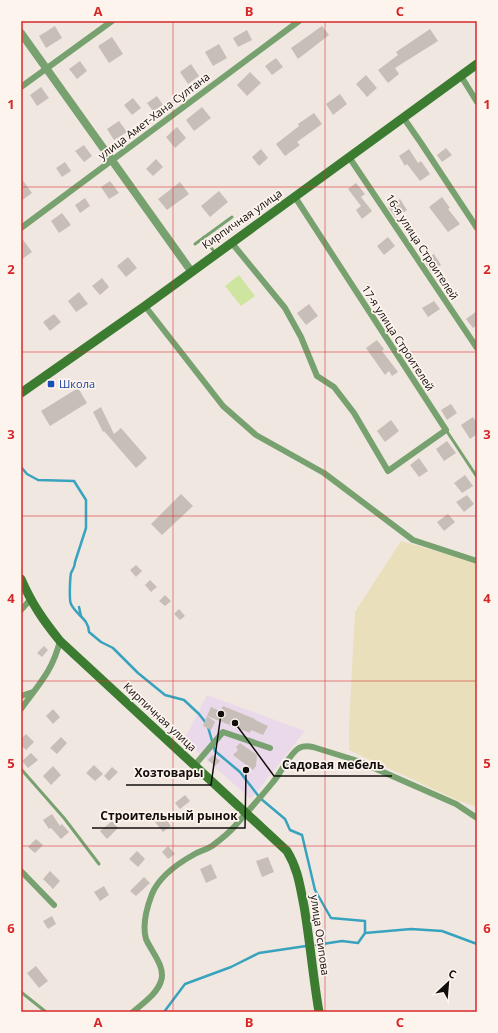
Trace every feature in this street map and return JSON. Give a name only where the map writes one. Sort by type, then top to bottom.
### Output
[{"type":"main road","name":"Кирпичная улица","points":[[21,393],[145,306],[215,253],[295,197],[477,64]]},
{"type":"main road","name":"Кирпичная улица","points":[[21,579],[30,600],[45,623],[60,641],[278,842],[287,851],[294,863]]},
{"type":"main road","name":"улица Осипова","points":[[294,863],[298,873],[310,939],[319,1012]]},
{"type":"street","points":[[21,87],[112,21]]},
{"type":"street","name":"улица Амет-Хана Султана","points":[[21,228],[299,21]]},
{"type":"street","points":[[21,33],[191,271]]},
{"type":"street","points":[[460,76],[477,102]]},
{"type":"street","points":[[403,117],[477,228]]},
{"type":"street","name":"16-я улица Строителей","points":[[349,157],[477,348]]},
{"type":"street","name":"17-я улица Строителей","points":[[295,197],[446,430]]},
{"type":"street","points":[[231,242],[285,308],[301,337],[317,376],[334,387],[354,413],[388,471],[446,430]]},
{"type":"street","points":[[145,306],[223,406],[256,435],[324,473],[412,540],[477,560]]},
{"type":"street","points":[[21,610],[30,600]]},
{"type":"street","points":[[21,709],[47,674],[56,657],[60,641]]},
{"type":"street","points":[[21,696],[33,692]]},
{"type":"street","points":[[194,766],[223,732],[270,748]]},
{"type":"street","points":[[133,1012],[154,993],[162,978],[160,967],[146,938],[144,926],[153,892],[164,876],[171,870],[193,854],[217,842],[234,827],[274,781],[298,748],[308,746],[331,752],[365,764],[456,804],[477,818]]},
{"type":"street","points":[[21,871],[54,905]]},
{"type":"lane","points":[[195,244],[232,217]]},
{"type":"lane","points":[[204,238],[215,253]]},
{"type":"lane","points":[[446,430],[477,477]]},
{"type":"lane","points":[[21,768],[64,818],[99,864]]},
{"type":"lane","points":[[21,992],[46,1012]]},
{"type":"shaded area","points":[[207,695],[305,731],[251,799],[184,740]]},
{"type":"green space","points":[[239,275],[255,296],[241,306],[225,286]]},
{"type":"sand","points":[[401,541],[477,563],[477,807],[457,800],[349,750],[355,612]]},
{"type":"building","points":[[55,26],[62,38],[46,48],[39,36]]},
{"type":"building","points":[[322,26],[329,35],[298,59],[291,48]]},
{"type":"building","points":[[430,29],[438,41],[395,68],[399,74],[388,83],[378,70],[398,55],[396,52]]},
{"type":"building","points":[[247,30],[252,40],[238,47],[233,38]]},
{"type":"building","points":[[112,37],[123,54],[109,63],[98,46]]},
{"type":"building","points":[[219,44],[227,58],[213,66],[205,52]]},
{"type":"building","points":[[276,58],[283,67],[272,75],[265,66]]},
{"type":"building","points":[[80,61],[87,71],[77,79],[69,69]]},
{"type":"building","points":[[191,64],[199,76],[188,84],[180,72]]},
{"type":"building","points":[[250,72],[261,83],[247,96],[237,85]]},
{"type":"building","points":[[366,75],[377,88],[367,97],[356,84]]},
{"type":"building","points":[[41,87],[49,98],[37,106],[30,95]]},
{"type":"building","points":[[340,94],[347,104],[333,115],[326,104]]},
{"type":"building","points":[[157,96],[163,105],[153,111],[147,103]]},
{"type":"building","points":[[133,98],[141,108],[132,115],[124,105]]},
{"type":"building","points":[[202,107],[211,118],[194,131],[186,120]]},
{"type":"building","points":[[314,113],[322,124],[297,142],[300,145],[285,156],[276,144],[299,126],[298,124]]},
{"type":"building","points":[[119,121],[127,132],[114,140],[107,129]]},
{"type":"building","points":[[177,127],[186,138],[175,148],[166,137]]},
{"type":"building","points":[[84,145],[92,156],[84,162],[75,151]]},
{"type":"building","points":[[446,148],[452,155],[442,162],[437,155]]},
{"type":"building","points":[[261,149],[268,158],[259,166],[252,157]]},
{"type":"building","points":[[409,149],[418,163],[421,161],[430,174],[420,181],[407,164],[405,166],[399,156]]},
{"type":"building","points":[[156,159],[163,167],[153,176],[146,169]]},
{"type":"building","points":[[65,162],[71,171],[62,177],[56,168]]},
{"type":"building","points":[[21,178],[32,193],[21,201]]},
{"type":"building","points":[[110,181],[119,193],[109,199],[101,187]]},
{"type":"building","points":[[180,182],[189,194],[167,210],[158,199]]},
{"type":"building","points":[[356,183],[365,194],[361,197],[372,211],[362,219],[356,210],[361,206],[348,189]]},
{"type":"building","points":[[219,191],[228,202],[210,217],[201,206]]},
{"type":"building","points":[[442,197],[450,208],[448,209],[460,224],[448,232],[429,207]]},
{"type":"building","points":[[85,198],[90,206],[80,213],[75,205]]},
{"type":"building","points":[[400,199],[407,210],[396,218],[388,207]]},
{"type":"building","points":[[62,213],[71,225],[59,233],[51,221]]},
{"type":"building","points":[[21,237],[32,252],[21,260]]},
{"type":"building","points":[[388,237],[395,246],[384,255],[377,246]]},
{"type":"building","points":[[434,254],[441,265],[431,272],[424,260]]},
{"type":"building","points":[[128,257],[137,268],[126,277],[117,266]]},
{"type":"building","points":[[102,278],[109,287],[100,295],[92,286]]},
{"type":"building","points":[[79,292],[88,304],[76,312],[68,301]]},
{"type":"building","points":[[434,301],[440,309],[428,317],[422,308]]},
{"type":"building","points":[[309,304],[318,316],[306,325],[297,313]]},
{"type":"building","points":[[477,311],[477,325],[473,328],[466,319]]},
{"type":"building","points":[[54,314],[61,322],[50,331],[43,322]]},
{"type":"building","points":[[377,340],[384,349],[382,351],[398,372],[392,376],[389,371],[385,375],[366,348]]},
{"type":"building","points":[[78,388],[87,403],[50,426],[41,411]]},
{"type":"building","points":[[451,404],[457,413],[447,420],[441,410]]},
{"type":"building","points":[[101,407],[114,434],[121,428],[147,458],[136,468],[104,431],[103,432],[93,412]]},
{"type":"building","points":[[473,417],[477,423],[477,434],[470,439],[461,425]]},
{"type":"building","points":[[391,420],[399,431],[385,442],[377,431]]},
{"type":"building","points":[[447,441],[456,453],[444,461],[436,449]]},
{"type":"building","points":[[419,458],[428,471],[419,477],[410,465]]},
{"type":"building","points":[[465,475],[473,486],[462,493],[454,483]]},
{"type":"building","points":[[181,494],[193,506],[162,535],[151,524]]},
{"type":"building","points":[[467,495],[474,504],[464,512],[456,502]]},
{"type":"building","points":[[448,514],[455,522],[444,531],[437,522]]},
{"type":"building","points":[[136,565],[142,571],[136,577],[130,570]]},
{"type":"building","points":[[150,580],[157,587],[151,592],[145,585]]},
{"type":"building","points":[[165,595],[171,601],[165,606],[159,601]]},
{"type":"building","points":[[179,609],[185,616],[180,620],[174,614]]},
{"type":"building","points":[[44,646],[48,650],[42,657],[37,653]]},
{"type":"building","points":[[223,706],[268,726],[263,735],[251,730],[250,733],[207,716],[211,707],[220,711]]},
{"type":"building","points":[[53,709],[60,717],[53,724],[46,716]]},
{"type":"building","points":[[207,716],[215,722],[211,730],[203,726]]},
{"type":"building","points":[[26,734],[34,742],[26,750],[21,745],[21,739]]},
{"type":"building","points":[[61,737],[67,743],[57,754],[50,748]]},
{"type":"building","points":[[240,743],[257,755],[256,766],[253,770],[233,755],[238,750],[236,747]]},
{"type":"building","points":[[31,753],[38,760],[28,768],[22,761]]},
{"type":"building","points":[[213,755],[220,761],[215,766],[208,760]]},
{"type":"building","points":[[94,765],[103,774],[95,781],[86,773]]},
{"type":"building","points":[[53,766],[61,775],[51,785],[43,776]]},
{"type":"building","points":[[112,767],[118,772],[109,781],[104,776]]},
{"type":"building","points":[[185,795],[190,801],[180,809],[175,803]]},
{"type":"building","points":[[52,814],[60,826],[62,824],[69,832],[61,839],[51,828],[49,829],[43,820]]},
{"type":"building","points":[[163,815],[171,826],[163,832],[155,822]]},
{"type":"building","points":[[112,821],[118,828],[107,839],[100,831]]},
{"type":"building","points":[[36,839],[43,845],[35,853],[28,847]]},
{"type":"building","points":[[168,846],[175,854],[168,859],[162,852]]},
{"type":"building","points":[[137,851],[145,859],[138,867],[129,859]]},
{"type":"building","points":[[268,857],[274,872],[262,877],[256,861]]},
{"type":"building","points":[[211,864],[217,878],[206,883],[200,869]]},
{"type":"building","points":[[50,871],[60,881],[53,889],[43,879]]},
{"type":"building","points":[[144,877],[150,883],[136,896],[130,891]]},
{"type":"building","points":[[104,886],[109,895],[100,901],[94,892]]},
{"type":"building","points":[[52,916],[56,924],[48,929],[43,921]]},
{"type":"building","points":[[36,966],[48,981],[39,988],[27,973]]},
{"type":"waterway","points":[[21,467],[27,474],[38,480],[74,481],[86,500],[86,528],[71,573],[70,602],[73,608],[85,620],[89,632],[101,642],[113,648],[138,673],[165,695],[184,700],[206,723]]},
{"type":"waterway","points":[[79,607],[81,616]]},
{"type":"waterway","points":[[208,727],[215,751],[240,772],[260,798],[285,819],[290,830],[302,835],[315,890],[331,918],[365,921],[365,933]]},
{"type":"waterway","points":[[316,945],[342,941],[358,943],[365,933],[411,929],[442,931],[477,944]]},
{"type":"waterway","points":[[164,1012],[185,984],[231,967],[259,953],[306,946]]},
{"type":"place","name":"Школа","points":[[51,384]]},
{"type":"place","name":"Хозтовары","points":[[221,714]]},
{"type":"place","name":"Садовая мебель","points":[[235,723]]},
{"type":"place","name":"Строительный рынок","points":[[246,770]]}]
